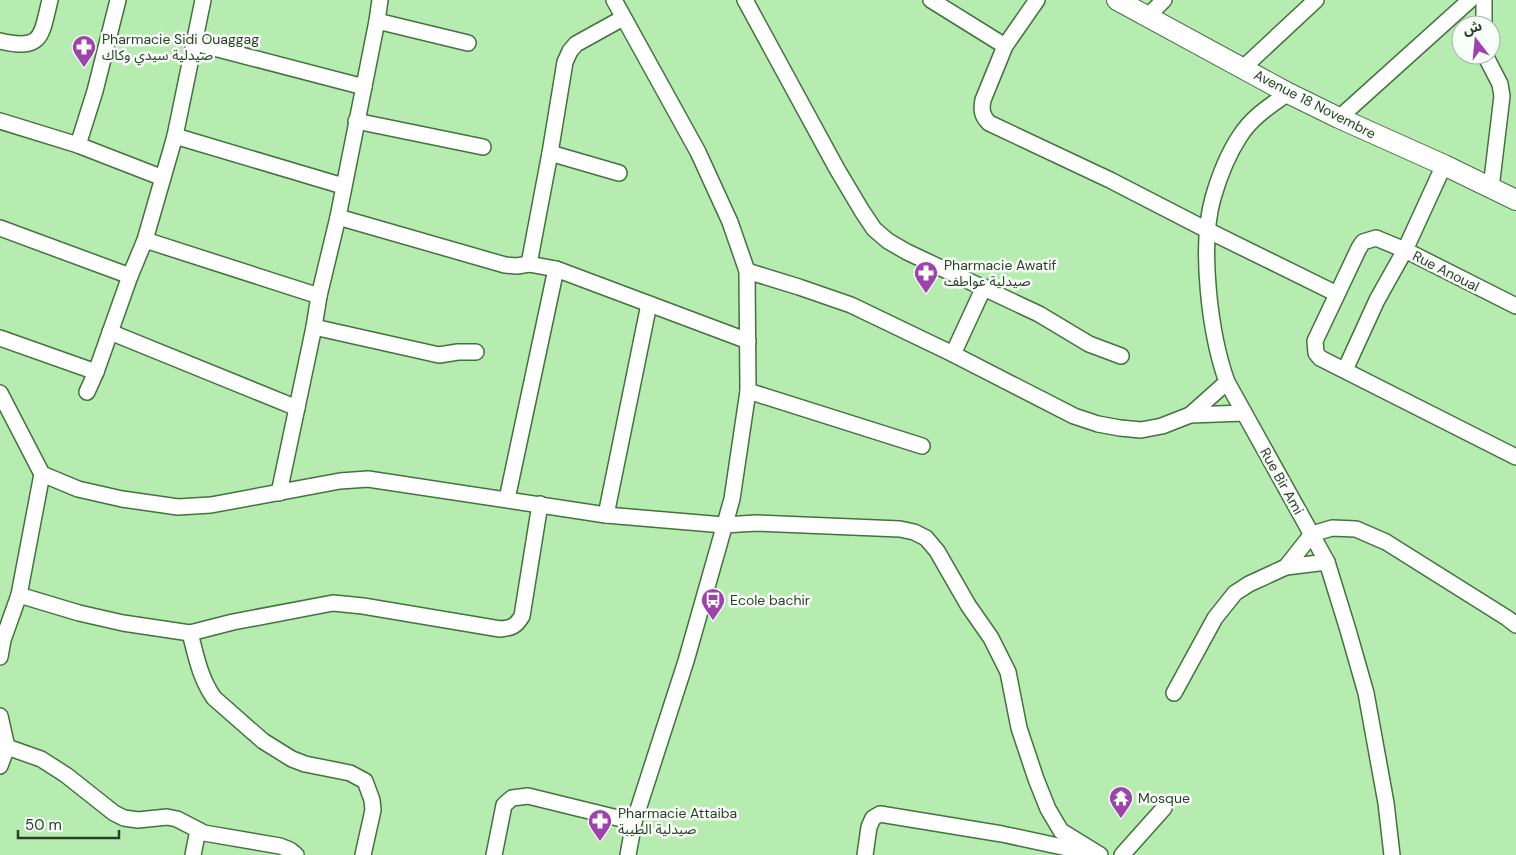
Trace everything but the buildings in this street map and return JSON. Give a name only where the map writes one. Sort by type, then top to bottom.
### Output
[{"type":"street","points":[[0,42],[26,45],[36,41],[42,34],[50,0]]},
{"type":"street","points":[[78,145],[95,91],[118,0]]},
{"type":"street","points":[[87,392],[145,240],[175,136],[203,0]]},
{"type":"street","points":[[278,493],[319,296],[338,217],[380,0]]},
{"type":"street","points":[[614,0],[698,152],[730,222],[747,271],[748,391],[732,499],[686,661],[634,822],[628,855]]},
{"type":"street","points":[[744,0],[849,190],[874,229],[888,241],[907,252],[1039,314],[1089,344],[1121,356]]},
{"type":"street","points":[[931,0],[1005,46]]},
{"type":"street","points":[[1037,0],[1005,46],[981,108],[982,114],[989,123],[1110,180],[1337,294],[1315,341],[1316,353],[1320,358],[1516,457]]},
{"type":"street","name":"Avenue 18 Novembre","points":[[1117,0],[1270,84],[1516,200]]},
{"type":"street","points":[[1147,17],[1164,0]]},
{"type":"street","points":[[1243,68],[1316,0]]},
{"type":"street","points":[[1339,118],[1470,0]]},
{"type":"street","points":[[1484,0],[1484,15]]},
{"type":"street","points":[[529,264],[565,62],[576,44],[623,18]]},
{"type":"street","points":[[377,22],[468,42]]},
{"type":"street","points":[[195,43],[364,87]]},
{"type":"street","points":[[1490,65],[1500,84],[1502,96],[1492,188]]},
{"type":"street","name":"Rue Bir Ami","points":[[1257,116],[1270,84]]},
{"type":"street","name":"Rue Bir Ami","points":[[1288,93],[1257,116],[1240,136],[1228,160],[1213,199],[1207,230],[1208,276],[1213,324],[1227,382],[1327,562],[1366,693],[1386,803],[1392,855]]},
{"type":"street","points":[[0,121],[78,145],[163,178]]},
{"type":"street","points":[[356,121],[482,147]]},
{"type":"street","points":[[175,136],[343,186]]},
{"type":"street","points":[[550,153],[619,173]]},
{"type":"street","points":[[1345,370],[1378,300],[1405,250],[1444,166]]},
{"type":"street","points":[[338,217],[504,265],[517,266],[529,264],[556,268],[748,341]]},
{"type":"street","points":[[0,228],[130,276]]},
{"type":"street","name":"Rue Anoual","points":[[1337,294],[1363,242],[1376,238],[1405,250],[1516,306]]},
{"type":"street","points":[[145,240],[319,296]]},
{"type":"street","points":[[507,500],[556,268]]},
{"type":"street","points":[[747,271],[850,305],[953,354],[1074,416],[1098,424],[1141,430],[1162,426],[1190,416],[1244,413]]},
{"type":"street","points":[[953,354],[984,287]]},
{"type":"street","points":[[606,515],[649,304]]},
{"type":"street","points":[[314,327],[439,355],[476,352]]},
{"type":"street","points":[[110,332],[297,408]]},
{"type":"street","points":[[0,338],[96,372]]},
{"type":"street","points":[[1190,416],[1227,382]]},
{"type":"street","points":[[748,391],[922,446]]},
{"type":"street","points":[[0,393],[42,474],[19,595],[3,640],[0,657]]},
{"type":"street","points":[[42,474],[78,489],[122,499],[178,507],[211,505],[340,481],[368,479],[606,515],[724,525],[756,523],[900,529],[914,532],[926,538],[936,551],[968,605],[991,638],[1008,672],[1019,728],[1048,809],[1061,832],[1100,855]]},
{"type":"street","points":[[19,595],[79,613],[122,623],[190,633],[233,622],[333,603],[363,606],[500,629],[511,628],[518,624],[522,616],[540,504]]},
{"type":"street","points":[[1286,567],[1312,534],[1332,528],[1356,529],[1386,542],[1516,625]]},
{"type":"street","points":[[1174,693],[1215,618],[1235,593],[1249,584],[1286,567],[1327,562]]},
{"type":"street","points":[[190,633],[198,665],[208,689],[214,698],[262,741],[292,759],[305,764],[350,773],[365,781],[372,800],[373,810],[364,855]]},
{"type":"street","points":[[0,716],[7,747],[0,766]]},
{"type":"street","points":[[7,747],[41,759],[66,775],[114,813],[124,818],[138,820],[167,817],[177,819],[204,833],[280,846],[296,855]]},
{"type":"street","points":[[494,855],[504,804],[512,798],[528,796],[634,822]]},
{"type":"street","points":[[1122,855],[1164,808]]},
{"type":"street","points":[[866,855],[869,826],[873,818],[880,814],[1002,834],[1100,855]]},
{"type":"street","points":[[193,855],[198,830]]},
{"type":"place","name":"Pharmacie Sidi Ouaggag صيدلية سيدي وكاك","points":[[84,68]]},
{"type":"place","name":"Pharmacie Awatif صيدلية عواطف","points":[[926,294]]},
{"type":"place","name":"Ecole bachir","points":[[713,621]]},
{"type":"place","name":"Mosque","points":[[1121,819]]},
{"type":"place","name":"Pharmacie Attaiba صيدلية الطيبة","points":[[600,842]]}]
